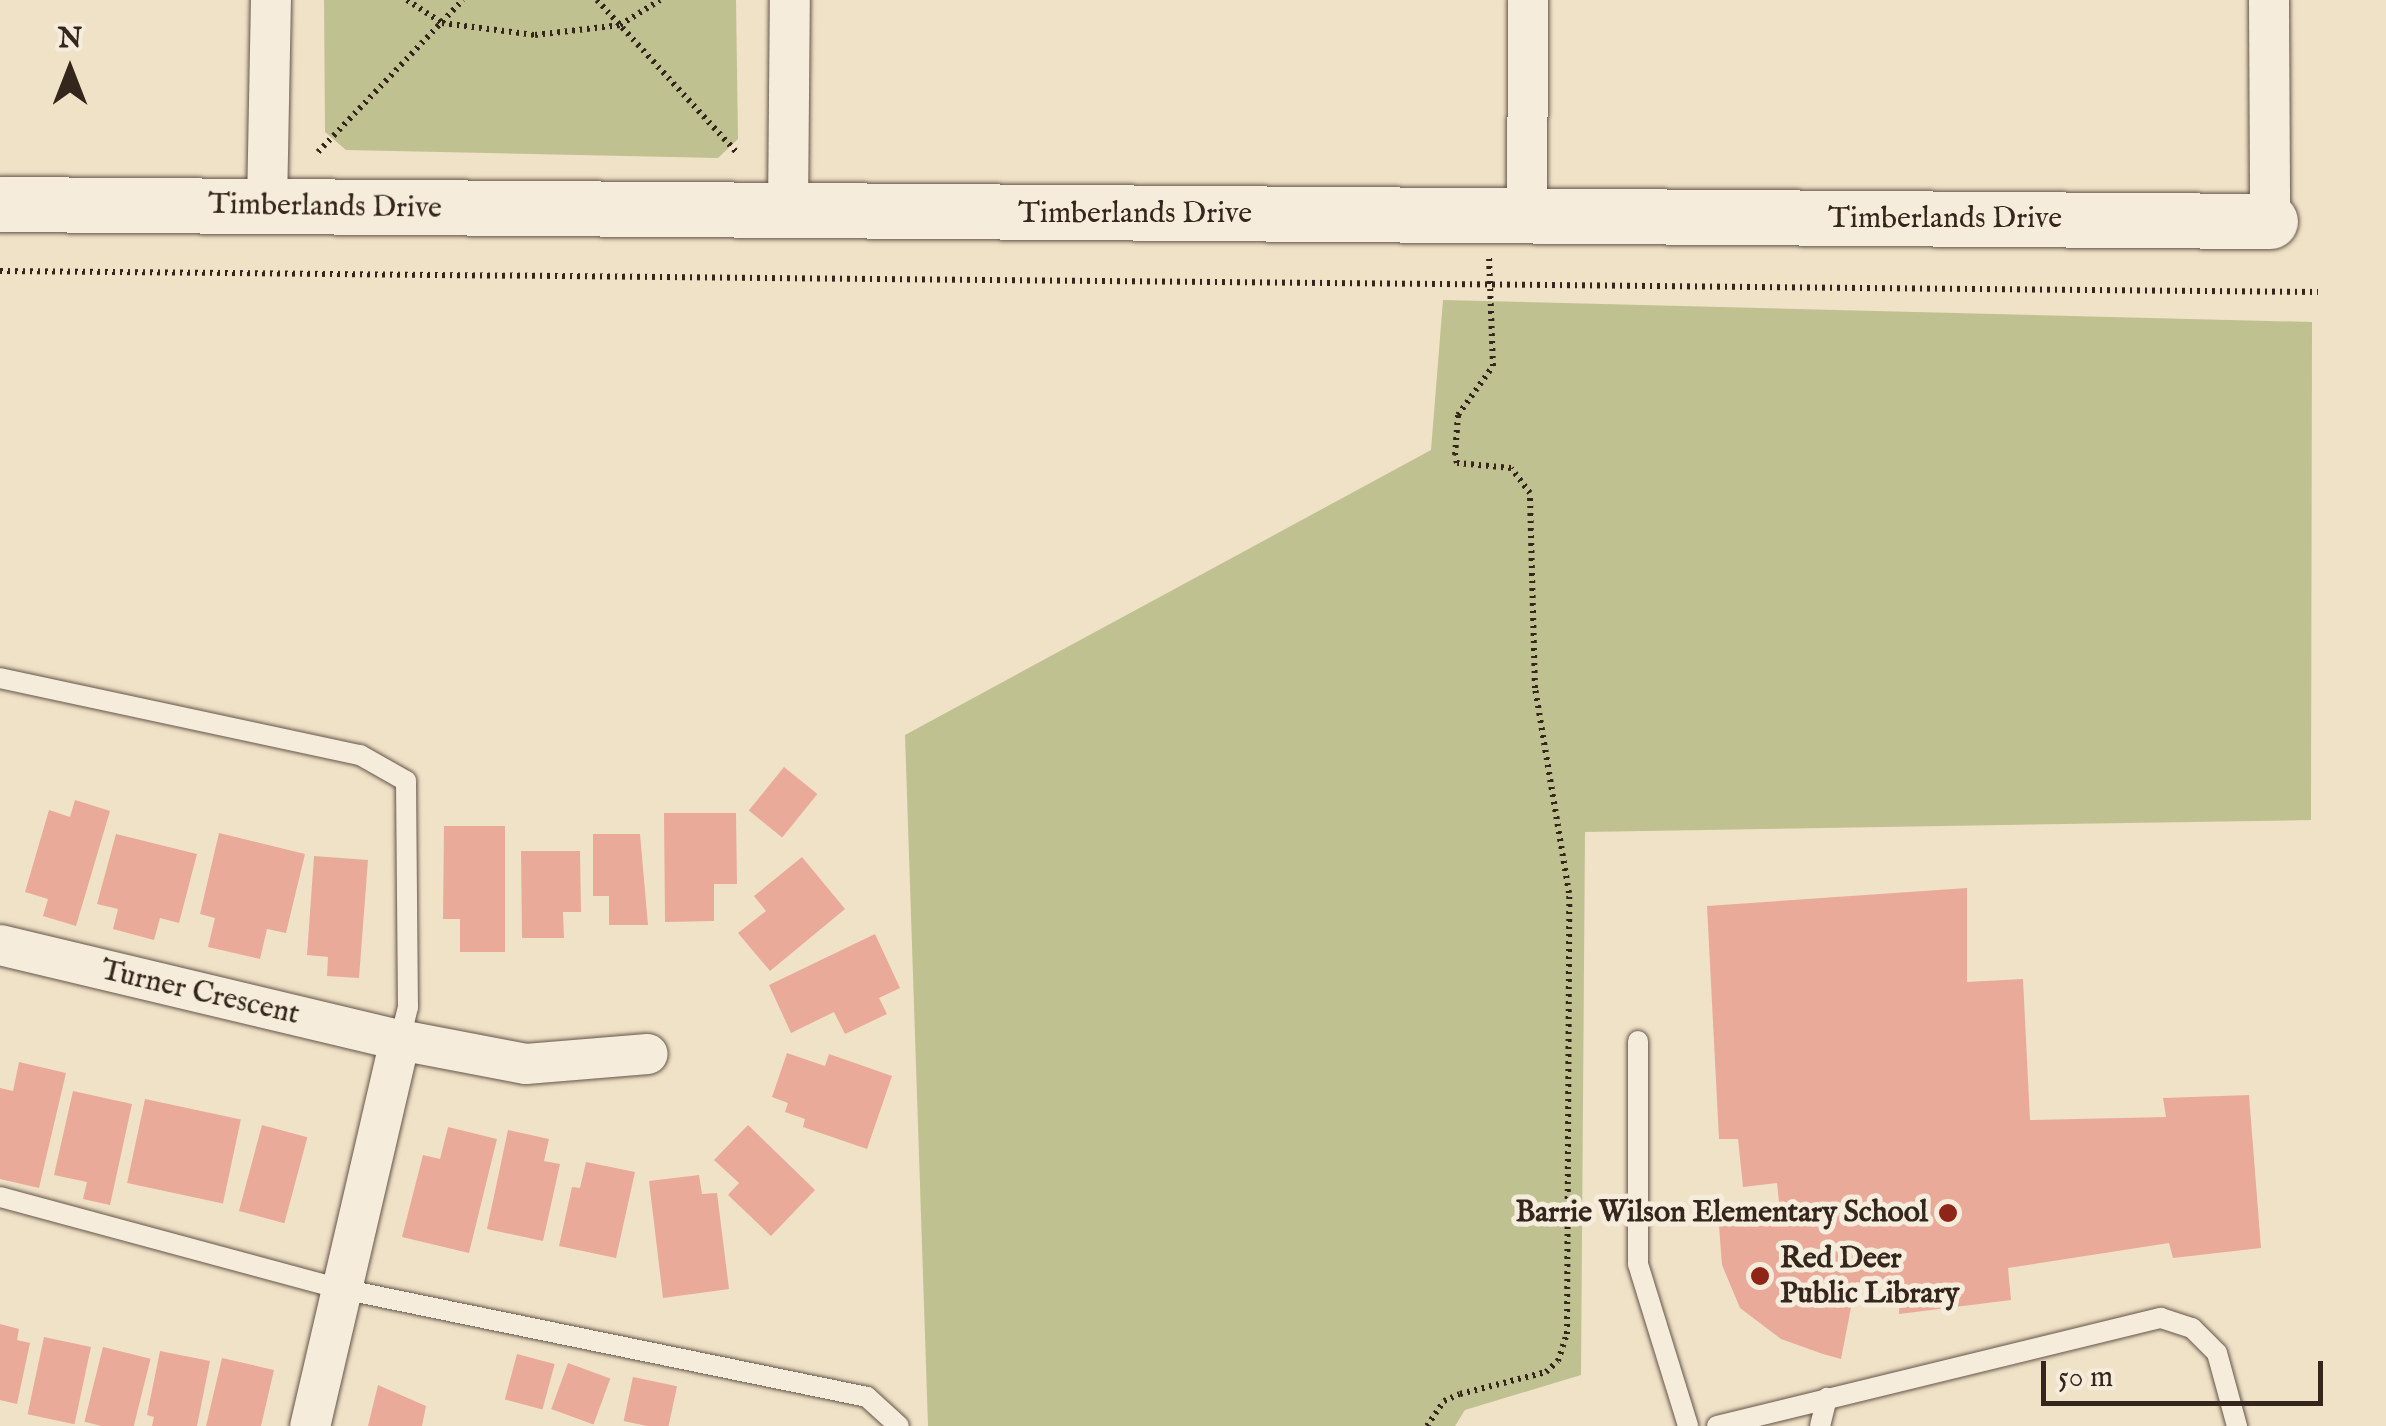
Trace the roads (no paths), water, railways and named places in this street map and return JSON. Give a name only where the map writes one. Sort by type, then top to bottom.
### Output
[{"type":"street","points":[[266,206],[271,0]]},
{"type":"street","points":[[788,212],[790,0]]},
{"type":"street","points":[[1508,233],[1528,0]]},
{"type":"street","points":[[2270,0],[2270,222]]},
{"type":"street","name":"Timberlands Drive","points":[[0,204],[788,212],[1508,233],[2270,222]]},
{"type":"street","name":"Turner Crescent","points":[[0,945],[400,1040],[526,1064],[648,1054]]},
{"type":"street","points":[[310,1426],[400,1040]]},
{"type":"lane","points":[[0,678],[360,755],[406,781],[408,1007],[400,1040]]},
{"type":"lane","points":[[1638,1041],[1638,1264],[1688,1426]]},
{"type":"lane","points":[[0,1197],[342,1289],[867,1397],[899,1426]]},
{"type":"lane","points":[[1717,1426],[2161,1318],[2192,1328],[2217,1353],[2236,1426]]},
{"type":"lane","points":[[1820,1426],[1828,1398]]},
{"type":"place","name":"Barrie Wilson Elementary School","points":[[1948,1213]]},
{"type":"place","name":"Red Deer Public Library","points":[[1760,1276]]}]
